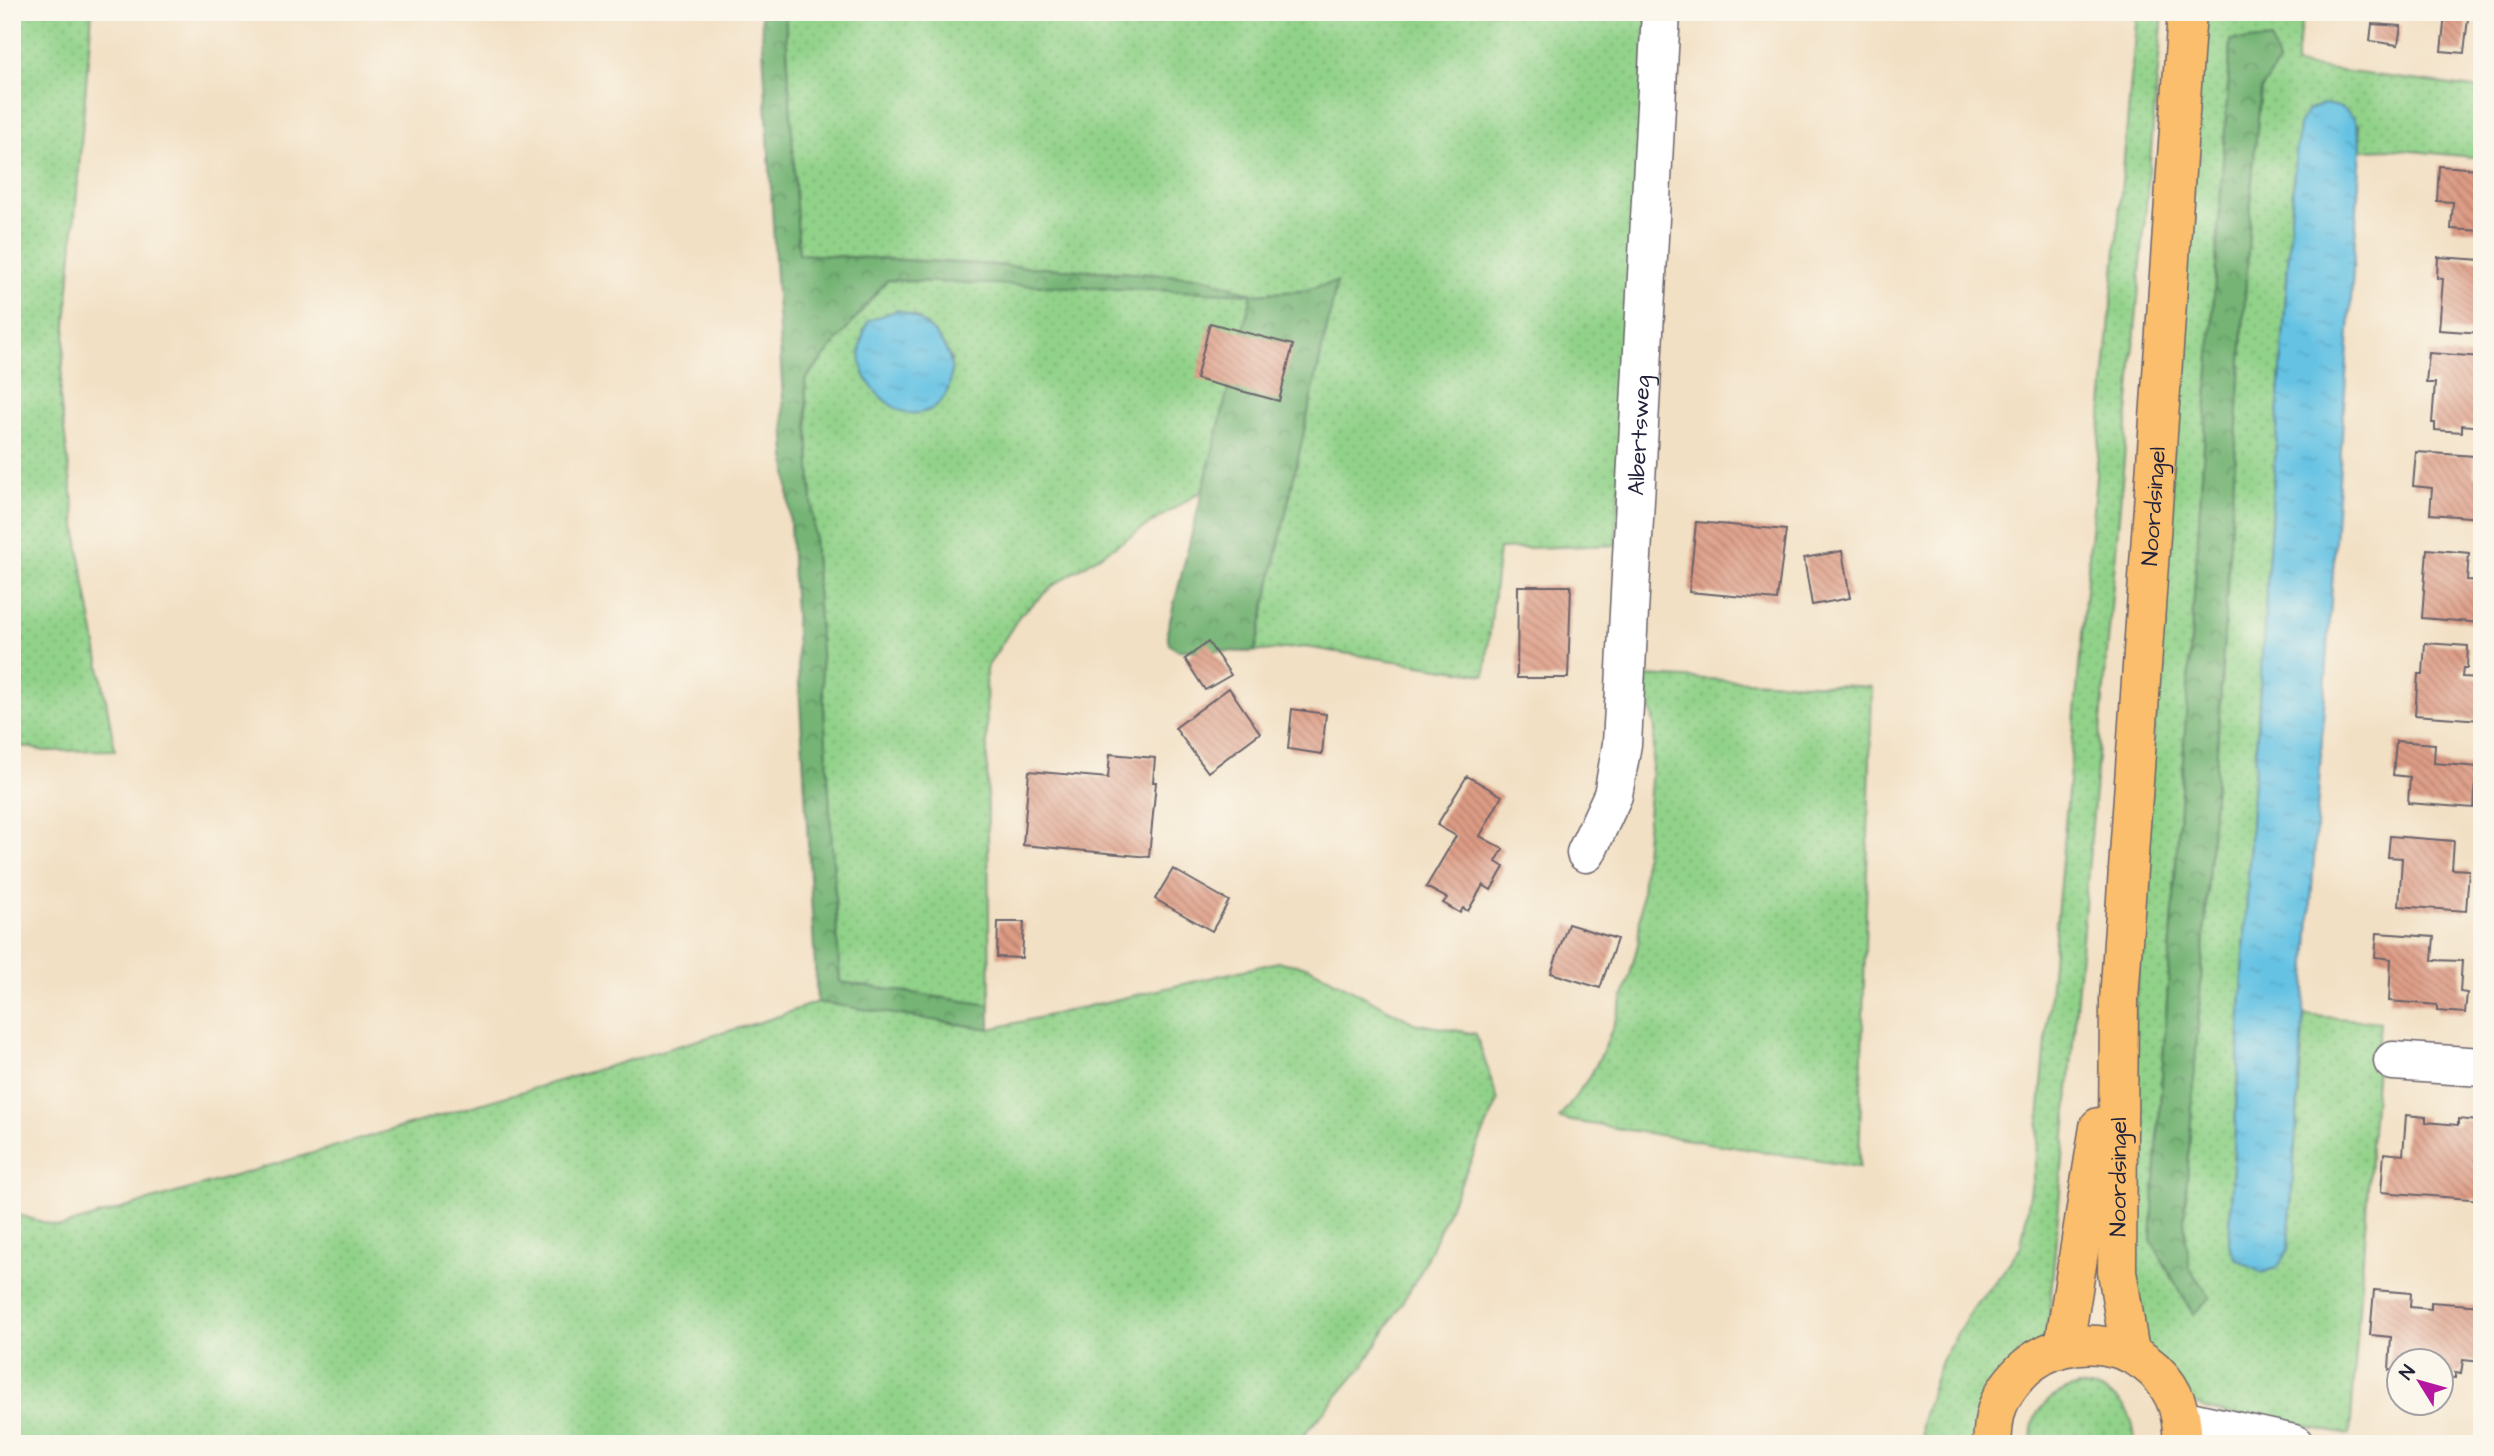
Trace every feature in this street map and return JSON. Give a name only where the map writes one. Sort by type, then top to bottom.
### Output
[{"type":"main road","name":"Noordsingel","points":[[2130,1353],[2117,1271],[2119,1000],[2187,12]]},
{"type":"main road","name":"Noordsingel","points":[[2064,1346],[2119,1000]]},
{"type":"main road","points":[[1992,1444],[1996,1411],[2014,1378],[2038,1356],[2064,1346],[2095,1343],[2130,1353],[2155,1371],[2173,1395],[2182,1432]]},
{"type":"street","name":"Albertsweg","points":[[1586,852],[1612,795],[1622,744],[1661,12]]},
{"type":"street","points":[[2393,1061],[2482,1067]]},
{"type":"street","points":[[2182,1432],[2294,1444]]},
{"type":"green space","points":[[12,12],[92,12],[60,397],[80,557],[115,750],[45,751],[12,744]]},
{"type":"green space","points":[[761,12],[785,12],[799,254],[1202,277],[1253,294],[1301,291],[1337,282],[1256,648],[1252,652],[1177,650],[1169,644],[1167,632],[1252,294],[887,280],[805,380],[840,982],[990,1005],[990,1029],[817,1002]]},
{"type":"green space","points":[[785,12],[1647,12],[1616,545],[1499,549],[1485,675],[1305,647],[1252,652],[1256,648],[1337,282],[1301,291],[1253,294],[1203,490],[1054,585],[1020,615],[986,669],[990,1005],[840,982],[805,380],[887,280],[1250,293],[1202,277],[798,254]],"holes":[[[914,315],[942,343],[952,360],[861,360],[864,329]]]},
{"type":"green space","points":[[2137,12],[2163,12],[2049,1318],[2043,1342],[1980,1444],[1924,1444],[1921,1424],[1941,1361],[1973,1307],[2021,1246],[2035,1165]]},
{"type":"green space","points":[[2201,12],[2303,12],[2295,65],[2482,89],[2482,158],[2391,149],[2361,150],[2359,124],[2294,172],[2250,840],[2229,1244],[2288,1249],[2304,1015],[2380,1022],[2350,1435],[2205,1409],[2189,1399],[2139,1341],[2127,1131]],"holes":[[[2271,40],[2278,63],[2261,89],[2253,168],[2215,782],[2184,1222],[2193,1314],[2151,1240],[2231,41]]]},
{"type":"green space","points":[[2231,40],[2271,40],[2278,63],[2261,90],[2253,168],[2215,782],[2184,1222],[2190,1269],[2211,1298],[2193,1314],[2151,1240]]},
{"type":"green space","points":[[1644,676],[1872,687],[1859,1167],[1559,1119],[1591,1074],[1606,1045],[1638,944],[1655,729]]},
{"type":"green space","points":[[1278,962],[1309,967],[1414,1023],[1476,1034],[1498,1101],[1419,1275],[1364,1365],[1296,1444],[12,1444],[12,1213],[60,1227],[770,1019],[817,1002],[990,1029]]},
{"type":"green space","points":[[2078,1386],[2102,1391],[2120,1402],[2131,1419],[2135,1444],[2032,1444],[2037,1413],[2050,1399]]},
{"type":"water","points":[[2323,104],[2349,112],[2357,124],[2361,150],[2288,1249],[2278,1267],[2262,1273],[2235,1258],[2229,1244],[2250,840],[2294,172],[2299,125],[2307,111]]},
{"type":"water","points":[[897,310],[919,320],[931,330],[950,359],[951,379],[943,398],[937,405],[918,413],[902,411],[878,395],[865,376],[862,366],[861,345],[868,321]]},
{"type":"building","points":[[2445,15],[2468,18],[2464,53],[2441,51]]},
{"type":"building","points":[[2372,24],[2401,26],[2398,45],[2370,41]]},
{"type":"building","points":[[2439,166],[2479,169],[2477,189],[2482,189],[2482,231],[2451,229],[2453,202],[2437,201]]},
{"type":"building","points":[[2438,257],[2482,260],[2482,333],[2439,330],[2443,279],[2437,278]]},
{"type":"building","points":[[1210,323],[1293,345],[1279,401],[1196,379]]},
{"type":"building","points":[[2429,353],[2482,357],[2482,427],[2462,425],[2462,432],[2435,430],[2435,423],[2432,423],[2435,383],[2426,383]]},
{"type":"building","points":[[2416,452],[2475,456],[2474,476],[2482,477],[2482,518],[2430,514],[2432,488],[2413,486]]},
{"type":"building","points":[[1696,522],[1786,530],[1777,600],[1689,592]]},
{"type":"building","points":[[2427,549],[2469,553],[2467,580],[2482,581],[2482,623],[2422,618]]},
{"type":"building","points":[[1842,551],[1850,598],[1812,605],[1804,558]]},
{"type":"building","points":[[1518,586],[1571,586],[1568,678],[1517,678]]},
{"type":"building","points":[[1208,642],[1231,675],[1205,690],[1185,659]]},
{"type":"building","points":[[2425,643],[2468,646],[2467,668],[2463,668],[2462,677],[2482,678],[2481,720],[2415,715],[2418,674],[2423,674]]},
{"type":"building","points":[[1229,688],[1260,733],[1208,772],[1175,728]]},
{"type":"building","points":[[1292,709],[1326,714],[1322,754],[1288,749]]},
{"type":"building","points":[[2396,741],[2435,744],[2434,763],[2477,767],[2474,808],[2408,803],[2410,777],[2393,775]]},
{"type":"building","points":[[1110,754],[1155,758],[1153,782],[1156,782],[1149,857],[1023,845],[1029,771],[1108,778]]},
{"type":"building","points":[[1467,776],[1502,796],[1480,836],[1503,849],[1496,862],[1504,867],[1491,890],[1483,885],[1468,911],[1463,908],[1460,913],[1443,903],[1447,898],[1426,887],[1456,836],[1437,825]]},
{"type":"building","points":[[2390,836],[2454,841],[2452,869],[2469,870],[2466,911],[2399,906],[2402,858],[2388,857]]},
{"type":"building","points":[[1173,869],[1229,901],[1212,931],[1155,899]]},
{"type":"building","points":[[998,922],[1024,922],[1022,958],[997,957]]},
{"type":"building","points":[[1568,924],[1617,939],[1600,988],[1551,973]]},
{"type":"building","points":[[2377,933],[2434,937],[2432,960],[2462,961],[2460,992],[2467,993],[2465,1013],[2437,1011],[2437,1005],[2389,1001],[2391,959],[2375,957]]},
{"type":"building","points":[[2406,1115],[2426,1117],[2426,1122],[2458,1125],[2458,1119],[2479,1121],[2476,1160],[2482,1160],[2482,1200],[2381,1192],[2384,1153],[2403,1155]]},
{"type":"building","points":[[2374,1290],[2411,1293],[2410,1307],[2431,1309],[2431,1302],[2482,1306],[2482,1362],[2463,1360],[2461,1374],[2456,1373],[2456,1348],[2390,1348],[2391,1337],[2370,1335]]}]
